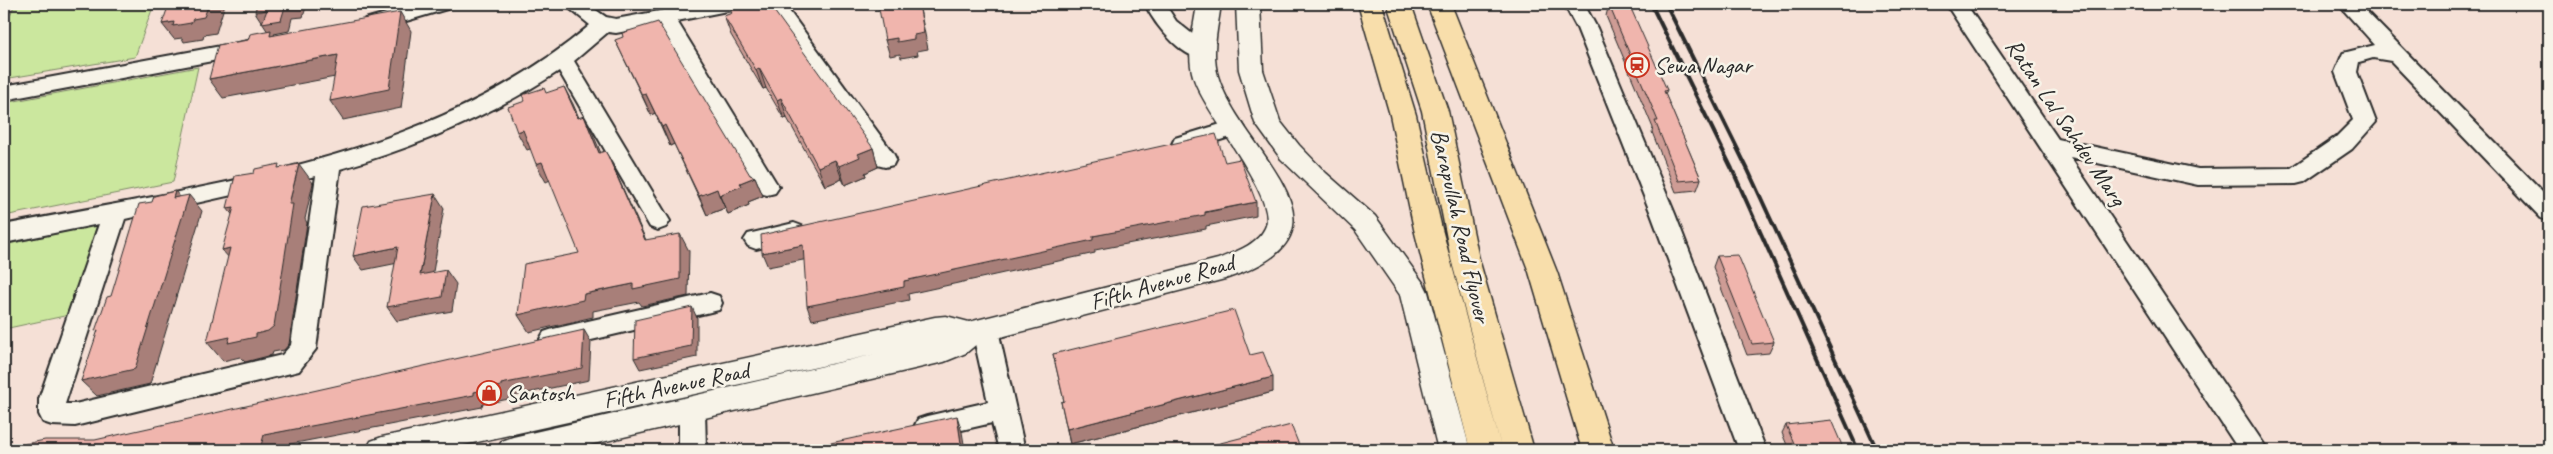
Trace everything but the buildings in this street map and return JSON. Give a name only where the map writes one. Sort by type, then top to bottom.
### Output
[{"type":"highway","name":"Barapullah Road Flyover","points":[[1370,4],[1403,115],[1428,229],[1486,450]]},
{"type":"highway","name":"Barapullah Road Flyover","points":[[1399,4],[1435,111],[1465,259],[1518,450]]},
{"type":"highway","points":[[1438,4],[1543,272],[1598,450]]},
{"type":"highway","points":[[1416,55],[1457,51]]},
{"type":"street","points":[[349,28],[388,21],[440,4]]},
{"type":"street","points":[[574,4],[603,25],[616,26],[729,4]]},
{"type":"street","points":[[774,4],[885,159]]},
{"type":"street","points":[[1155,4],[1166,22],[1177,34],[1203,53]]},
{"type":"street","name":"Fifth Avenue Road","points":[[514,450],[944,350],[977,332],[1225,268],[1253,256],[1270,242],[1281,224],[1273,190],[1214,100],[1205,76],[1203,53],[1209,4]]},
{"type":"street","points":[[1248,4],[1250,70],[1268,124],[1290,152],[1317,180],[1365,223],[1414,292],[1454,450]]},
{"type":"street","points":[[1574,4],[1587,28],[1664,214],[1753,450]]},
{"type":"street","name":"Ratan Lal Sahdev Marg","points":[[1956,4],[2254,450]]},
{"type":"street","points":[[2348,4],[2549,212]]},
{"type":"street","points":[[664,17],[767,187]]},
{"type":"street","points":[[4,234],[114,213],[330,165],[411,138],[450,120],[562,59],[603,25]]},
{"type":"street","points":[[4,93],[271,43]]},
{"type":"street","points":[[2050,145],[2198,177],[2296,176],[2344,143],[2365,122],[2346,72],[2350,58],[2372,51],[2398,55]]},
{"type":"street","points":[[562,59],[658,221]]},
{"type":"street","points":[[1163,149],[1234,128]]},
{"type":"street","points":[[114,213],[52,400],[52,414],[75,415],[290,364],[303,349],[330,165]]},
{"type":"street","points":[[756,240],[814,227]]},
{"type":"street","points":[[525,345],[710,303]]},
{"type":"street","name":"Fifth Avenue Road","points":[[382,450],[935,329],[946,328],[977,332]]},
{"type":"street","points":[[977,332],[1003,409],[1012,450]]},
{"type":"street","points":[[900,434],[1003,409]]},
{"type":"street","points":[[692,410],[693,450]]},
{"type":"green space","points":[[15,4],[154,4],[135,57],[4,79],[4,18],[9,17]]},
{"type":"green space","points":[[198,67],[173,182],[4,216],[4,103]]},
{"type":"green space","points":[[97,225],[69,315],[4,329],[4,245]]},
{"type":"railway","points":[[1651,4],[1732,169],[1858,450]]},
{"type":"railway","points":[[1666,4],[1748,170],[1877,450]]},
{"type":"place","name":"Sewa Nagar","points":[[1637,65]]},
{"type":"place","name":"Santosh","points":[[489,393]]}]
